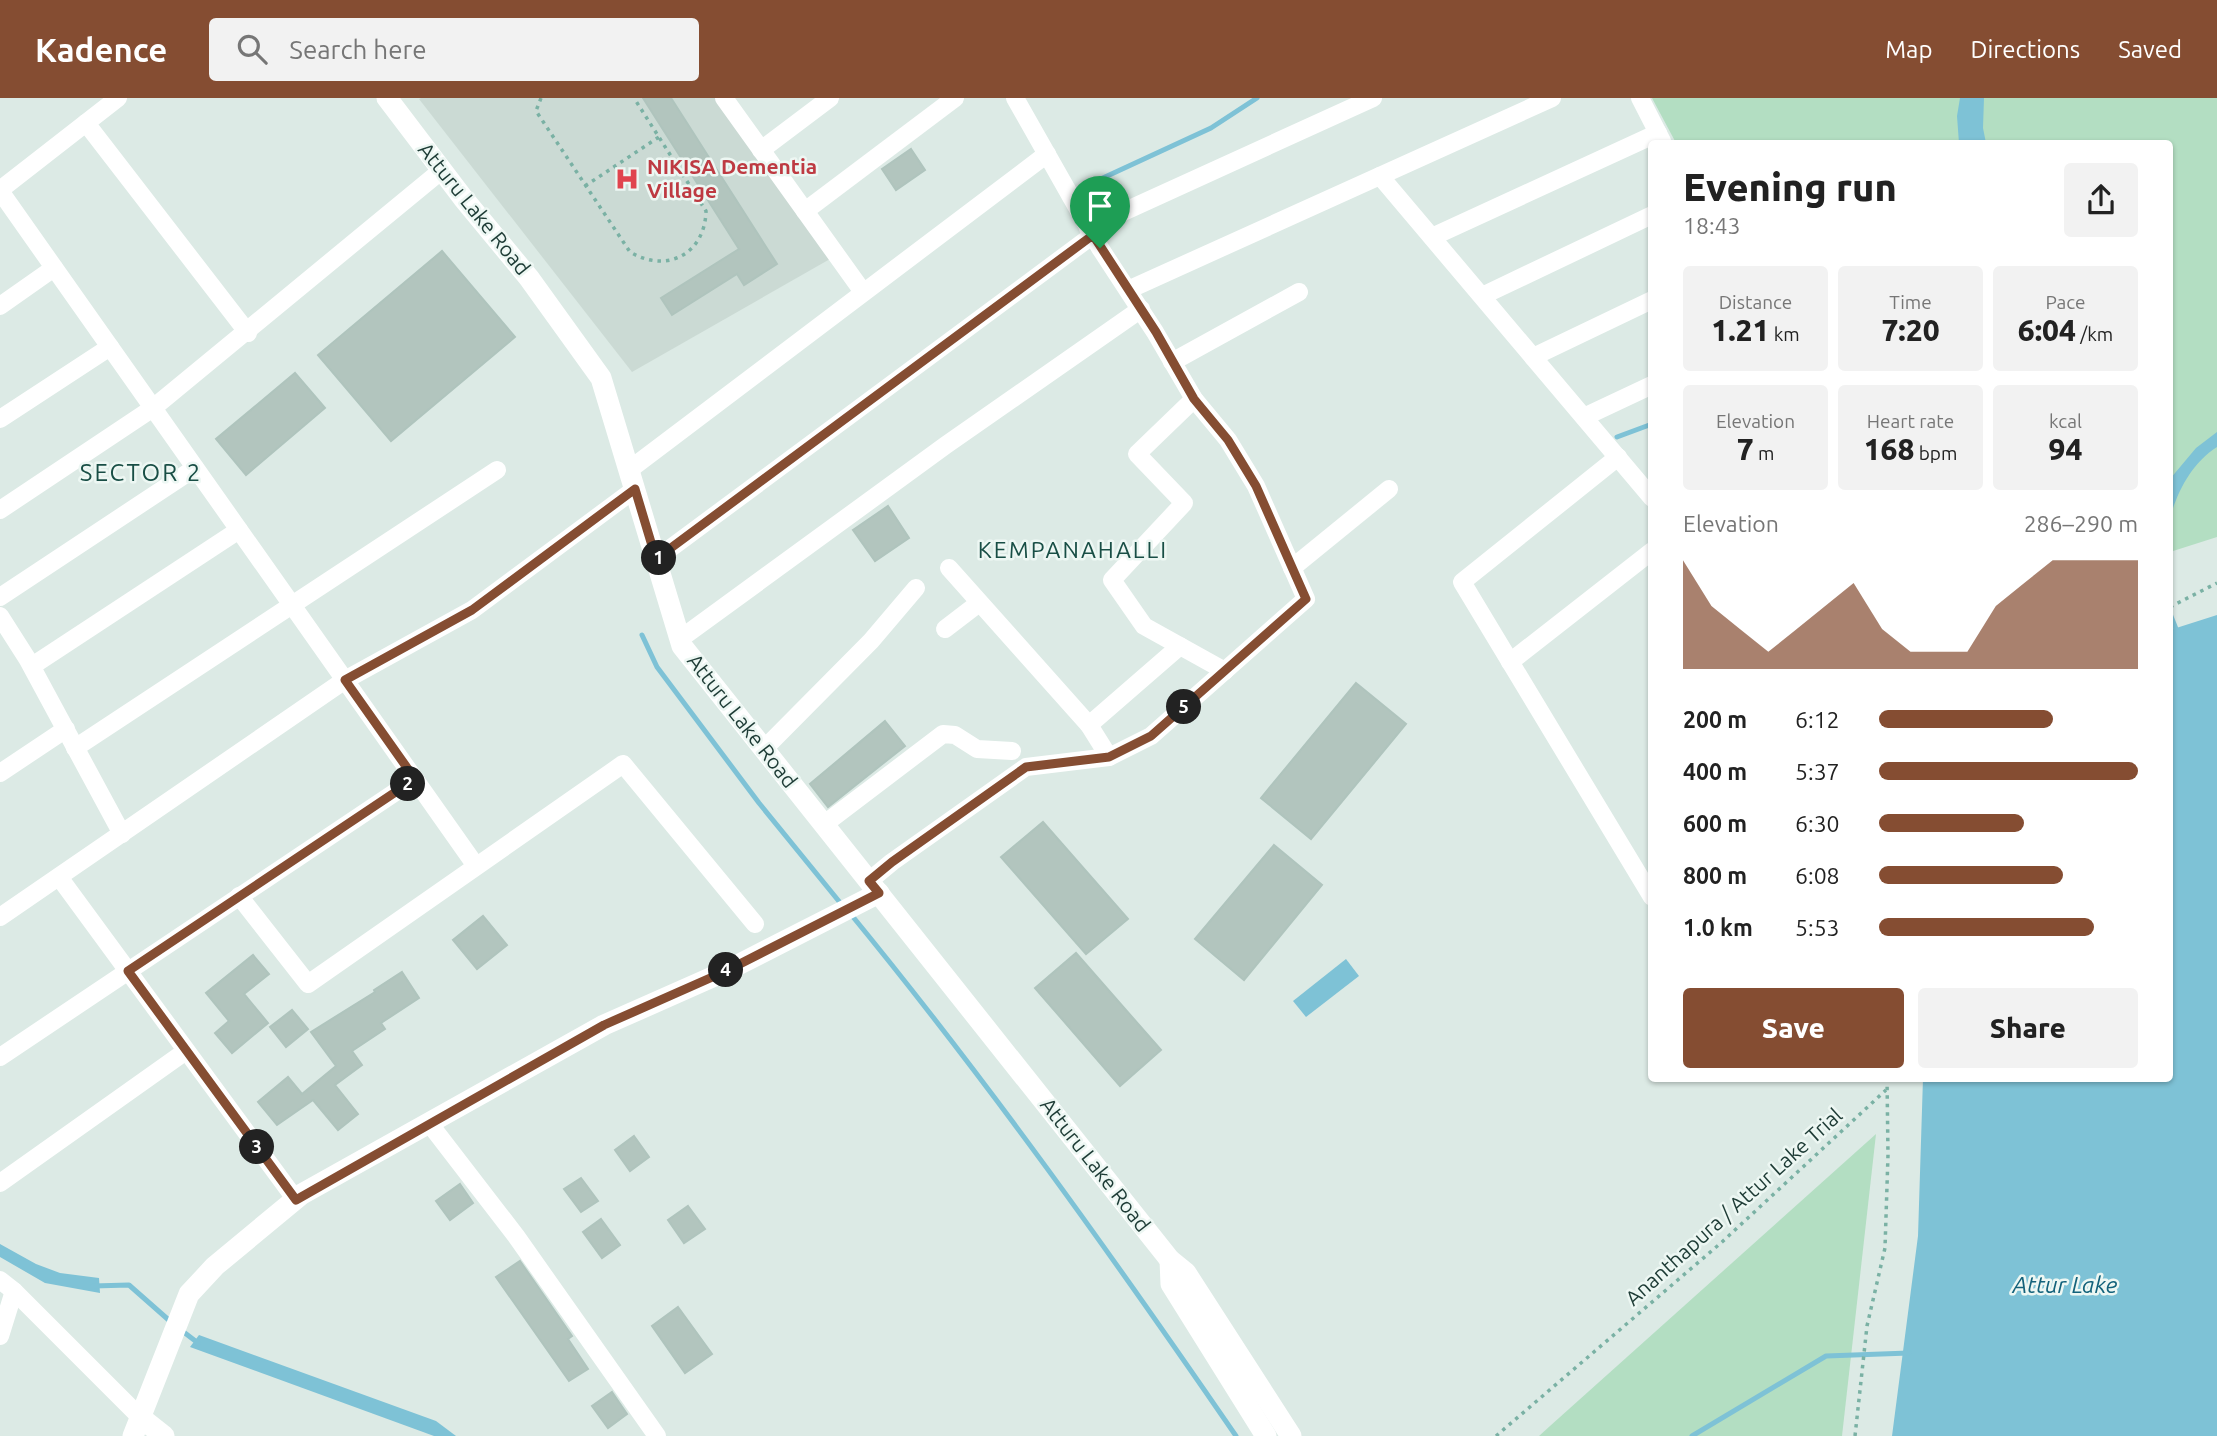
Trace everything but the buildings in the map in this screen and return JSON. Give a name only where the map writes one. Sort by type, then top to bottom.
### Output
[{"type":"street","points":[[118,98],[93,111],[0,190],[476,866]]},
{"type":"street","name":"Atturu Lake Road","points":[[387,98],[529,278],[601,378],[682,646],[1170,1260],[1186,1273],[1291,1436]]},
{"type":"street","points":[[724,98],[863,292]]},
{"type":"street","points":[[761,150],[830,98]]},
{"type":"street","points":[[805,211],[955,98]]},
{"type":"street","points":[[137,1426],[189,1294],[215,1266],[296,1200],[604,1025],[726,971],[874,887],[892,862],[1026,767],[1109,757],[1151,736],[1306,599],[1256,486],[1228,440],[1194,399],[1141,309],[1091,232],[1015,98]]},
{"type":"street","points":[[656,559],[1091,232],[1373,98]]},
{"type":"street","points":[[1128,290],[1552,98]]},
{"type":"street","points":[[1640,98],[1661,138]]},
{"type":"street","points":[[93,111],[248,332]]},
{"type":"street","points":[[1432,237],[1648,144]]},
{"type":"street","points":[[0,918],[345,680],[472,610],[863,292],[1046,154]]},
{"type":"street","points":[[0,510],[153,408],[442,170]]},
{"type":"street","points":[[1381,176],[1648,493]]},
{"type":"street","points":[[1482,296],[1648,217]]},
{"type":"street","points":[[0,306],[54,268]]},
{"type":"street","points":[[1172,362],[1299,292]]},
{"type":"street","points":[[1533,356],[1648,302]]},
{"type":"street","points":[[680,639],[946,445],[1141,309]]},
{"type":"street","points":[[0,418],[110,347]]},
{"type":"street","points":[[1584,417],[1648,387]]},
{"type":"street","points":[[1194,399],[1137,454],[1184,503],[1112,580],[1144,626],[1225,671]]},
{"type":"street","points":[[1618,457],[1462,582],[1648,890]]},
{"type":"street","points":[[0,597],[195,468]]},
{"type":"street","points":[[75,748],[497,470]]},
{"type":"street","points":[[1292,568],[1389,489]]},
{"type":"street","points":[[32,666],[239,530]]},
{"type":"street","points":[[1510,662],[1648,554]]},
{"type":"street","points":[[949,568],[1089,725],[1109,757]]},
{"type":"street","points":[[764,749],[871,640],[916,588]]},
{"type":"street","points":[[946,629],[979,603]]},
{"type":"street","points":[[0,616],[32,666],[122,834]]},
{"type":"street","points":[[1089,725],[1180,646]]},
{"type":"street","points":[[0,773],[66,729]]},
{"type":"street","points":[[831,820],[943,734],[955,735],[977,749],[1012,751]]},
{"type":"street","points":[[239,896],[308,984],[624,764],[755,924]]},
{"type":"street","points":[[0,1057],[415,779]]},
{"type":"street","points":[[59,877],[296,1200]]},
{"type":"street","points":[[0,1183],[186,1051]]},
{"type":"street","points":[[429,1123],[516,1236],[657,1436]]},
{"type":"street","name":"Atturu Lake Road","points":[[1170,1260],[1171,1284],[1266,1436]]},
{"type":"street","points":[[7,1286],[137,1426],[164,1436]]},
{"type":"street","points":[[0,1336],[7,1286]]},
{"type":"path","points":[[541,98],[536,111],[630,252],[659,262],[668,261],[694,247],[704,230],[706,211],[634,98]]},
{"type":"path","points":[[586,186],[659,137]]},
{"type":"path","points":[[2173,605],[2217,583]]},
{"type":"path","points":[[1855,1436],[1867,1326],[1885,1248],[1887,1082]]},
{"type":"path","name":"Ananthapura / Attur Lake Trial","points":[[1496,1436],[1722,1242],[1886,1090]]},
{"type":"shaded area","name":"NIKISA Dementia Village","points":[[716,98],[830,259],[632,372],[419,99]]},
{"type":"green space","points":[[1652,98],[2217,98],[2217,537],[2173,551],[2173,140],[1674,140]]},
{"type":"green space","points":[[1876,1134],[1842,1436],[1539,1436],[1550,1426]]},
{"type":"water","points":[[1960,98],[1984,98],[1985,140],[1959,140],[1957,116]]},
{"type":"water","points":[[2217,432],[2217,447],[2193,469],[2173,509],[2173,475],[2196,448]]},
{"type":"water","name":"Attur Lake","points":[[2217,615],[2217,1436],[1892,1436],[1918,1236],[1923,1082],[2173,1082],[2173,629]]},
{"type":"water","points":[[1346,959],[1359,976],[1306,1017],[1293,1001]]},
{"type":"water","points":[[0,1244],[36,1264],[60,1273],[99,1278],[100,1293],[45,1283],[0,1257]]},
{"type":"water","points":[[199,1335],[436,1421],[456,1436],[434,1436],[190,1347]]},
{"type":"waterway","points":[[1079,189],[1211,128],[1257,98]]},
{"type":"waterway","points":[[1617,437],[1648,425]]},
{"type":"waterway","points":[[2173,622],[2178,634]]},
{"type":"waterway","points":[[642,635],[657,667],[759,803],[842,905]]},
{"type":"waterway","points":[[849,912],[1048,1170],[1236,1436]]},
{"type":"waterway","points":[[93,1286],[129,1285],[171,1322]]},
{"type":"waterway","points":[[181,1330],[198,1343]]},
{"type":"waterway","points":[[1692,1436],[1826,1356],[1909,1353]]},
{"type":"place","name":"NIKISA Dementia Village","points":[[627,179]]},
{"type":"district","name":"SECTOR 2","points":[[141,473]]},
{"type":"district","name":"KEMPANAHALLI","points":[[1073,550]]},
{"type":"route","points":[[1093,235],[1100,248],[1156,332],[1194,399],[1228,440],[1256,486],[1306,599],[1151,736],[1109,757],[1026,767],[869,881],[879,893],[726,971],[604,1025],[296,1200],[128,971],[415,779],[345,680],[472,610],[635,489],[656,559],[1093,235]]}]
